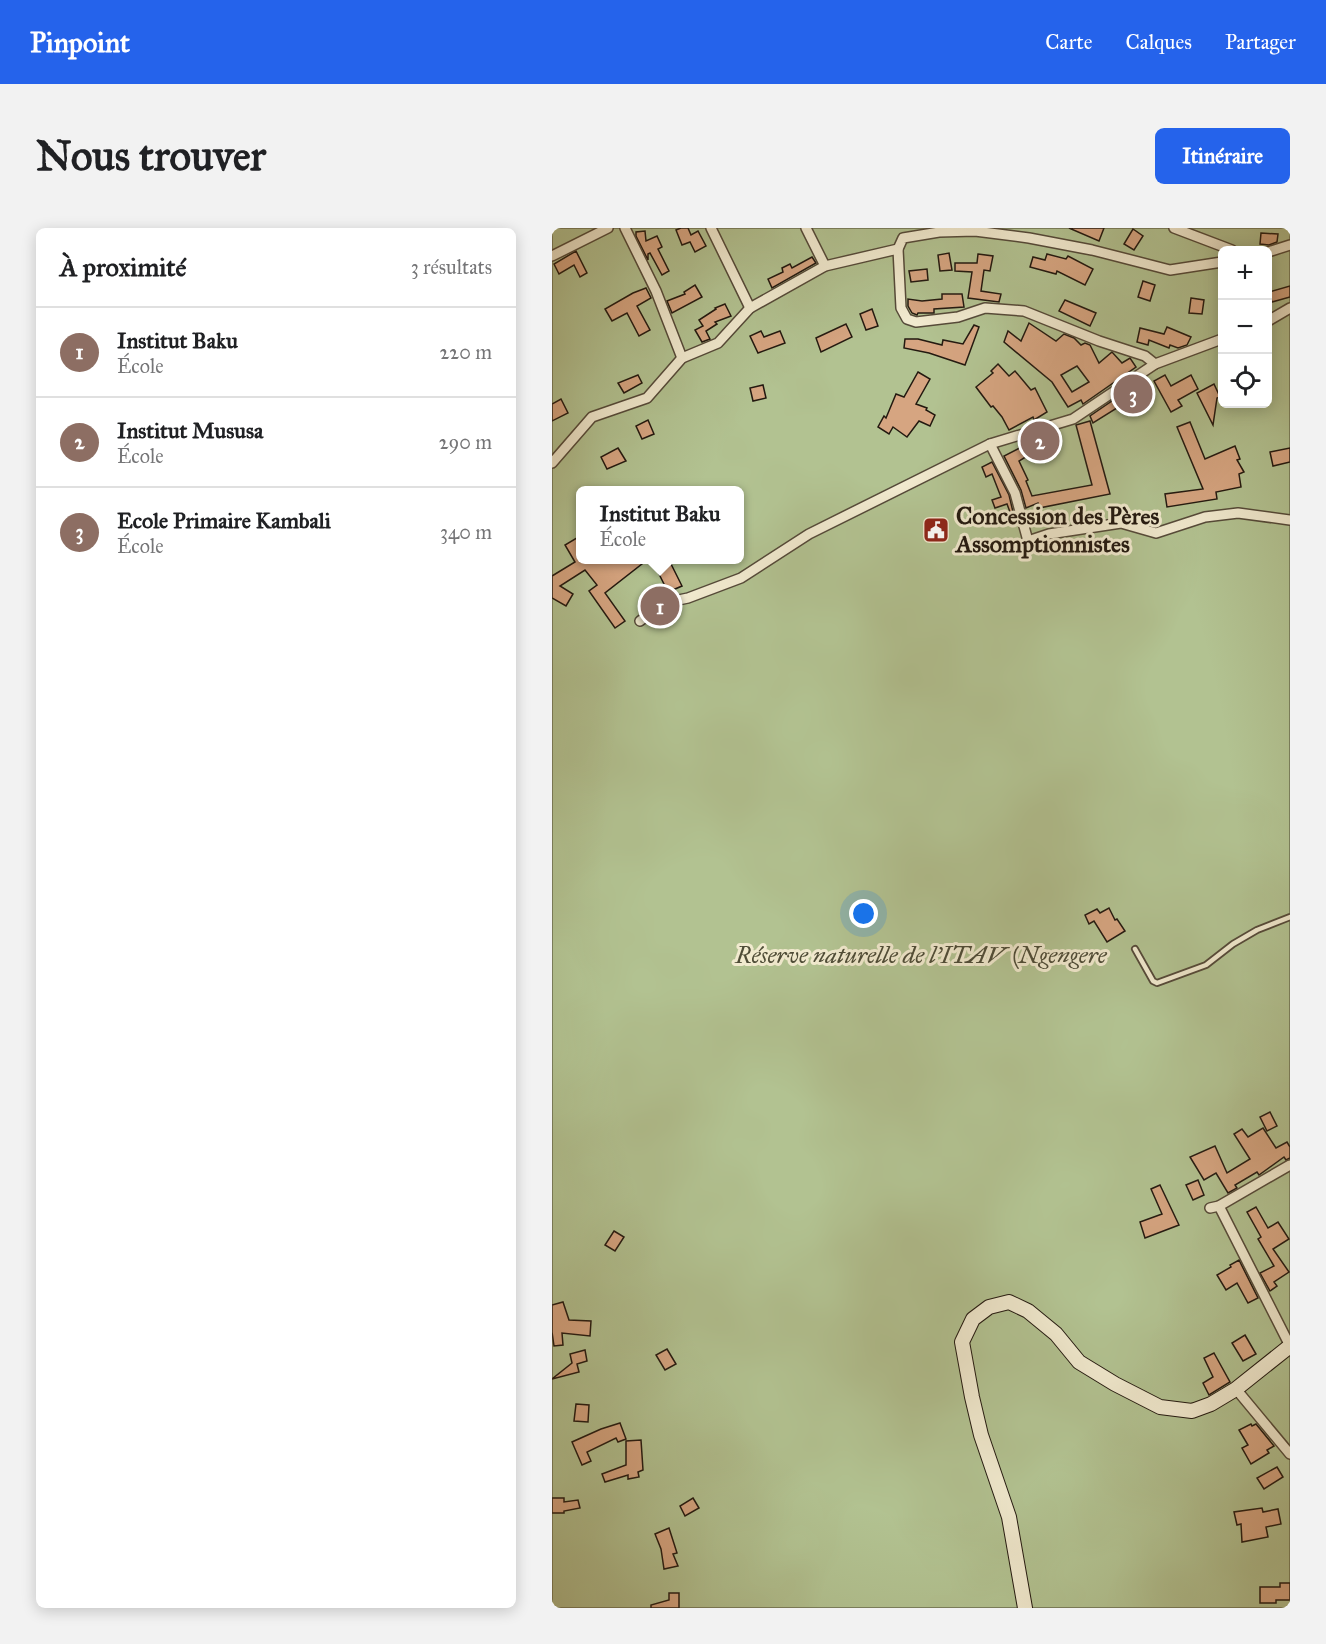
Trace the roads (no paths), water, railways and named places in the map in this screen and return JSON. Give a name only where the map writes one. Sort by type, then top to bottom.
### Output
[{"type":"street","points":[[552,256],[608,228]]},
{"type":"street","points":[[625,228],[656,291],[682,358]]},
{"type":"street","points":[[711,228],[750,308]]},
{"type":"street","points":[[806,228],[825,266]]},
{"type":"street","points":[[1174,228],[1221,246]]},
{"type":"street","points":[[1200,228],[1201,239]]},
{"type":"street","points":[[1155,364],[1145,356],[1099,341],[1024,311],[986,308],[958,317],[916,322],[907,319],[902,308],[897,249],[904,233],[963,231],[1030,233],[1170,270],[1218,263]]},
{"type":"street","points":[[1272,251],[1290,244]]},
{"type":"street","points":[[552,463],[592,417],[646,398],[682,358],[718,342],[750,308],[825,266],[897,249]]},
{"type":"street","points":[[1272,319],[1290,308]]},
{"type":"street","points":[[640,621],[664,603],[688,598],[741,578],[809,534],[990,444],[1073,419],[1155,364],[1218,340]]},
{"type":"street","points":[[990,444],[1015,493],[1028,541],[1049,534],[1121,523],[1156,533],[1205,517],[1238,513],[1290,520]]},
{"type":"street","points":[[1025,1608],[1009,1517],[981,1435],[962,1342],[973,1319],[989,1307],[1009,1302],[1028,1311],[1056,1334],[1079,1362],[1160,1407],[1192,1411],[1212,1404],[1236,1389],[1290,1346],[1214,1207],[1290,1165]]},
{"type":"street","points":[[1236,1389],[1290,1454]]},
{"type":"lane","points":[[1135,949],[1153,981],[1157,983],[1206,965],[1249,934],[1290,917]]},
{"type":"place","name":"Ecole Primaire Kambali","points":[[1133,394]]},
{"type":"place","name":"Institut Mususa","points":[[1040,441]]},
{"type":"place","name":"Concession des Pères Assomptionnistes","points":[[936,530]]},
{"type":"place","name":"Institut Baku","points":[[660,606]]},
{"type":"park label","name":"Réserve naturelle de l'ITAV (Ngengere","points":[[921,955]]}]
